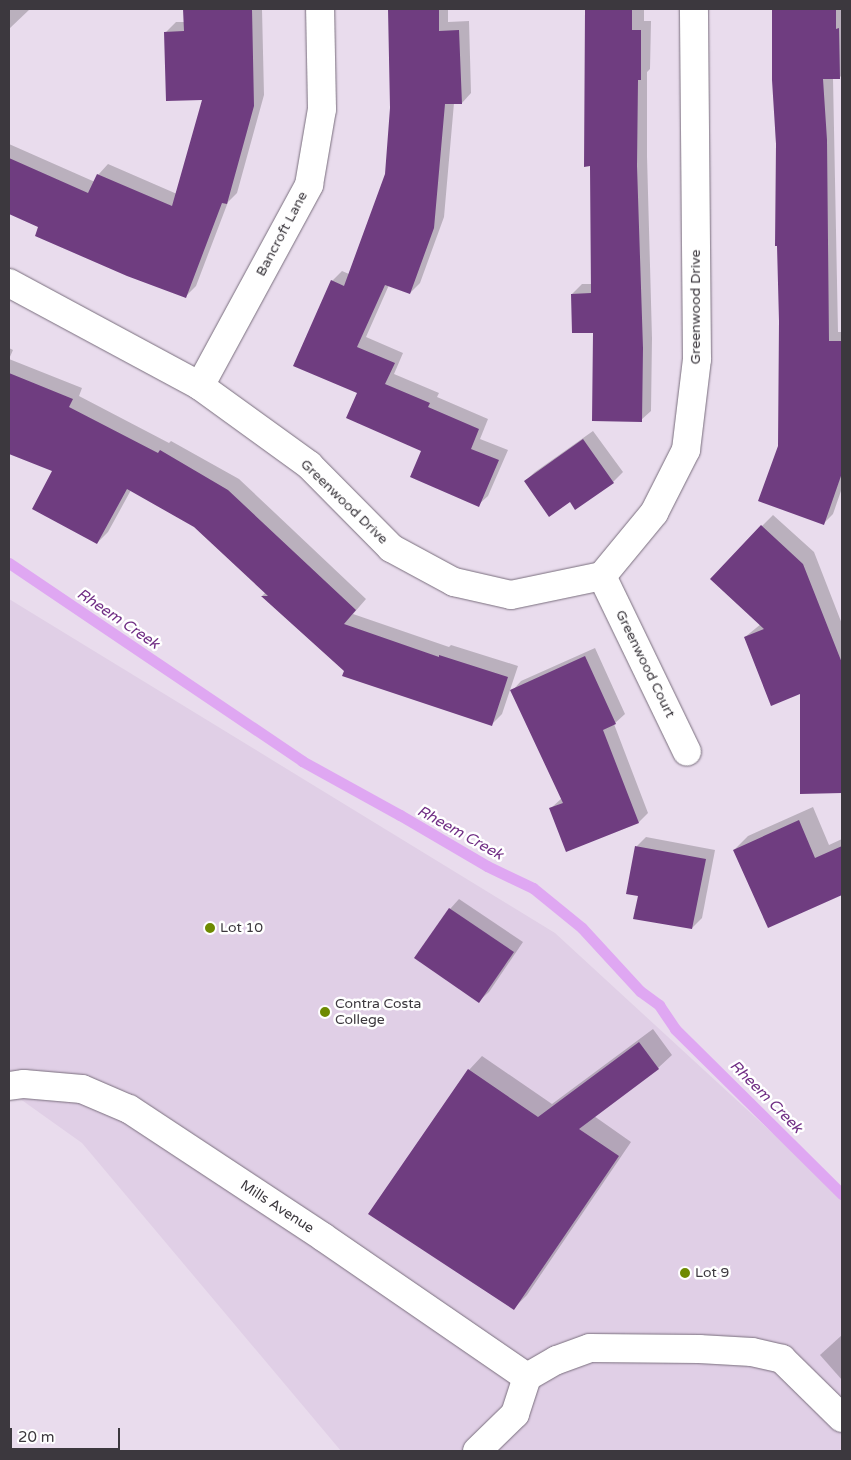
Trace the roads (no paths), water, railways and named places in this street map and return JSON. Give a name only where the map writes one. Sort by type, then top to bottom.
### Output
[{"type":"street","name":"Bancroft Lane","points":[[200,386],[309,185],[322,109],[320,9]]},
{"type":"street","name":"Greenwood Drive","points":[[9,283],[200,386],[308,465],[391,548],[454,582],[511,596],[602,576],[654,513],[686,450],[697,359],[694,9]]},
{"type":"street","name":"Greenwood Court","points":[[602,576],[687,752]]},
{"type":"street","name":"Mills Avenue","points":[[9,1086],[24,1084],[82,1089],[130,1109],[323,1237],[527,1377]]},
{"type":"street","points":[[476,1451],[515,1414],[527,1377],[557,1360],[590,1348],[699,1349],[752,1352],[782,1359],[842,1418]]},
{"type":"waterway","name":"Rheem Creek","points":[[9,563],[302,761],[487,866],[533,888],[582,928],[640,991],[659,1005],[675,1029],[842,1194]]},
{"type":"place","name":"Lot 10","points":[[210,928]]},
{"type":"place","name":"Contra Costa College","points":[[325,1012]]},
{"type":"place","name":"Lot 9","points":[[685,1273]]}]
